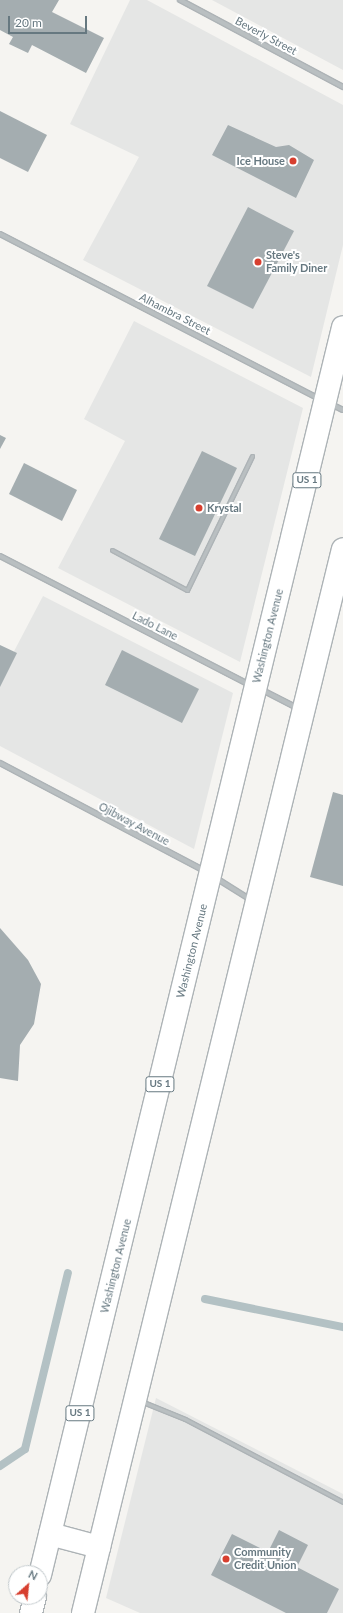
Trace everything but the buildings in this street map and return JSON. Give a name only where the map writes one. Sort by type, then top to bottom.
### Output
[{"type":"main road","name":"Washington Avenue","points":[[42,1565],[256,688],[334,406],[343,327]]},
{"type":"main road","points":[[83,1613],[343,549]]},
{"type":"main road","points":[[50,1534],[99,1547]]},
{"type":"street","name":"Beverly Street","points":[[180,0],[343,87]]},
{"type":"street","name":"Alhambra Street","points":[[0,234],[334,406]]},
{"type":"street","name":"Lado Lane","points":[[0,556],[303,711]]},
{"type":"street","name":"Ojibway Avenue","points":[[0,763],[211,875],[257,904]]},
{"type":"lane","points":[[112,550],[187,590],[252,456]]},
{"type":"lane","points":[[135,1399],[185,1419],[343,1502]]},
{"type":"shaded area","points":[[130,0],[147,0],[343,105],[343,245],[311,377],[83,260],[139,157],[70,124]]},
{"type":"shaded area","points":[[212,0],[343,0],[343,70]]},
{"type":"shaded area","points":[[134,321],[303,408],[240,662],[58,568],[125,441],[84,419]]},
{"type":"shaded area","points":[[43,596],[233,693],[194,849],[0,746],[0,678]]},
{"type":"shaded area","points":[[156,1398],[343,1494],[343,1613],[140,1613],[106,1598]]},
{"type":"waterway","points":[[0,1466],[25,1449],[68,1273]]},
{"type":"waterway","points":[[205,1299],[343,1327]]},
{"type":"place","name":"Ice House","points":[[293,161]]},
{"type":"place","name":"Steve's Family Diner","points":[[258,262]]},
{"type":"place","name":"Krystal","points":[[199,508]]},
{"type":"place","name":"Community Credit Union","points":[[226,1559]]}]
